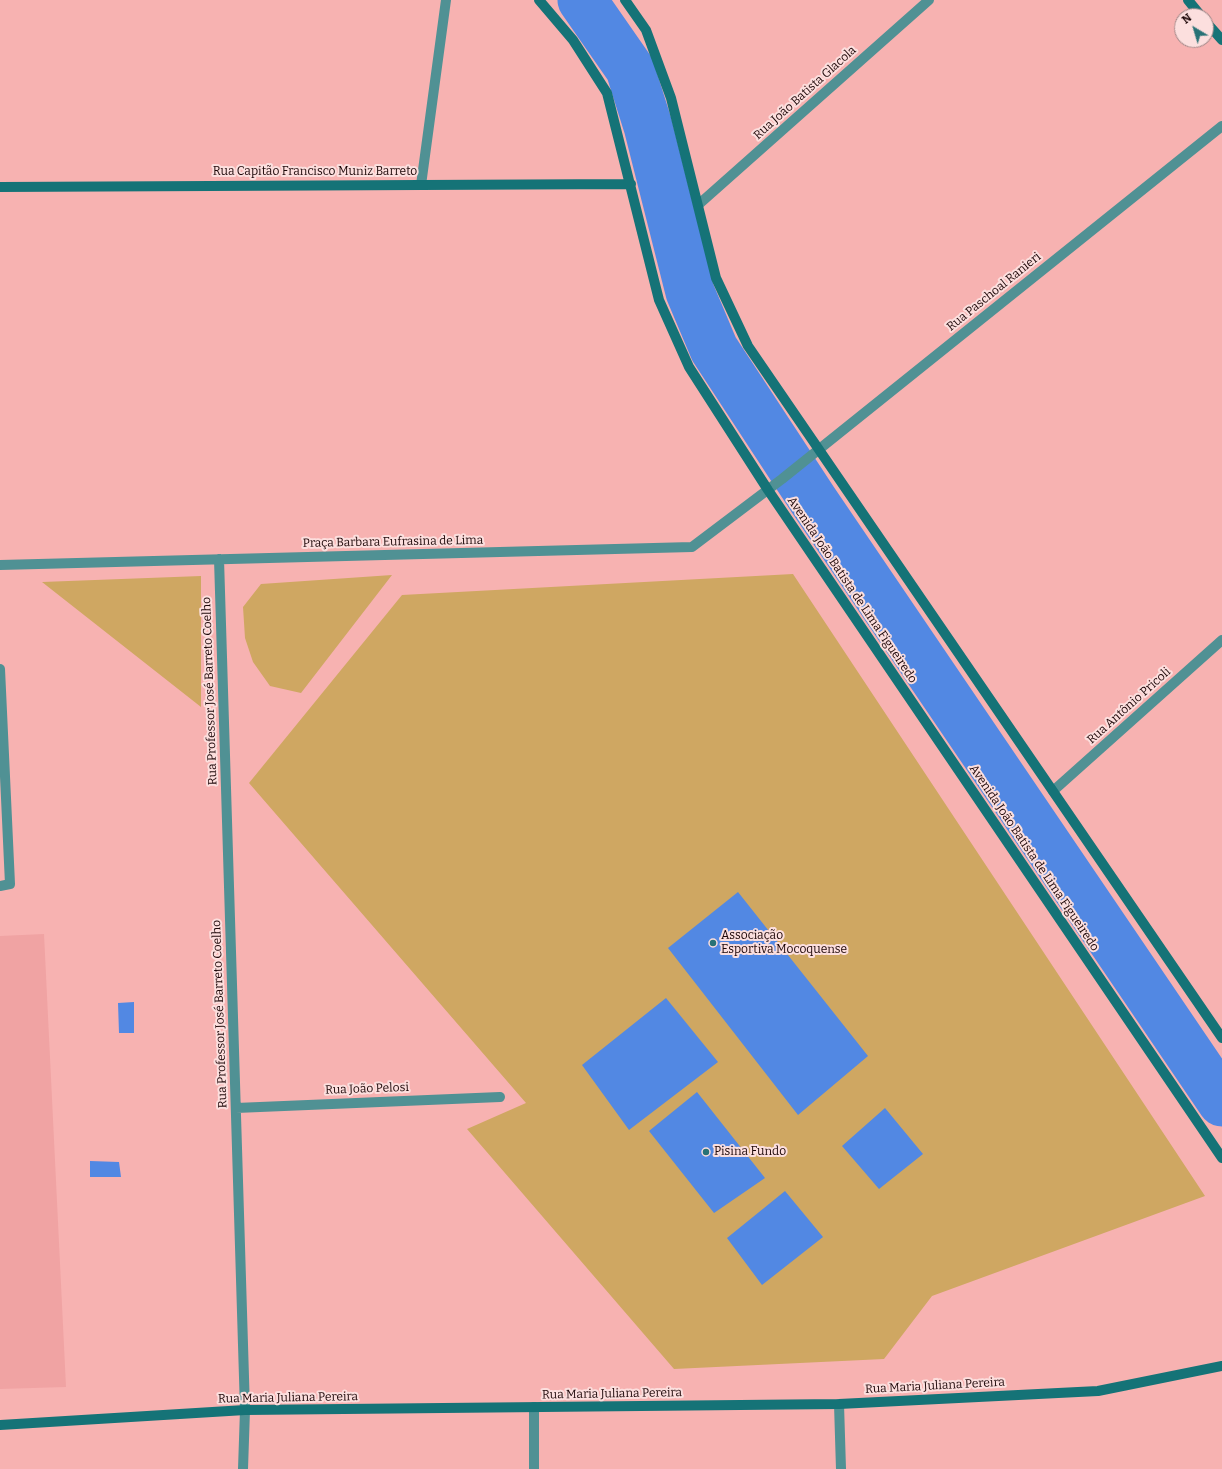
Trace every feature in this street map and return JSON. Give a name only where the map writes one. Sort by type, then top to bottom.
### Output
[{"type":"main road","name":"Avenida João Batista de Lima Figueiredo","points":[[539,0],[573,40],[607,92],[659,300],[689,367],[768,490],[1222,1158]]},
{"type":"main road","points":[[625,0],[646,30],[672,98],[716,278],[748,346],[1222,1038]]},
{"type":"main road","points":[[1188,0],[1194,8]]},
{"type":"main road","points":[[1214,31],[1222,40]]},
{"type":"main road","name":"Rua Capitão Francisco Muniz Barreto","points":[[0,187],[631,184]]},
{"type":"main road","name":"Rua Maria Juliana Pereira","points":[[0,1425],[245,1410],[839,1404],[1098,1391],[1222,1366]]},
{"type":"street","points":[[421,185],[446,0]]},
{"type":"street","name":"Rua João Batista Glacola","points":[[698,205],[929,0]]},
{"type":"street","name":"Rua Paschoal Ranieri","points":[[782,479],[1222,126]]},
{"type":"street","name":"Praça Barbara Eufrasina de Lima","points":[[0,565],[692,547],[782,479]]},
{"type":"street","name":"Rua Professor José Barreto Coelho","points":[[219,559],[245,1410],[243,1469]]},
{"type":"street","name":"Rua Antônio Pricoli","points":[[1053,791],[1222,640]]},
{"type":"street","points":[[0,669],[5,885]]},
{"type":"street","name":"Rua João Pelosi","points":[[236,1108],[500,1097]]},
{"type":"street","points":[[839,1404],[840,1469]]},
{"type":"street","points":[[534,1407],[534,1469]]},
{"type":"shaded area","name":"Associação Esportiva Mocoquense","points":[[793,574],[1205,1196],[932,1296],[884,1359],[674,1369],[467,1129],[526,1103],[249,783],[402,595]]},
{"type":"shaded area","points":[[392,575],[301,693],[270,686],[253,662],[245,638],[243,607],[261,584]]},
{"type":"shaded area","points":[[201,576],[201,707],[42,582]]},
{"type":"shaded area","points":[[44,934],[66,1387],[0,1389],[0,936]]},
{"type":"water","points":[[738,892],[868,1056],[798,1115],[668,948]]},
{"type":"water","points":[[666,998],[718,1062],[629,1130],[582,1065]]},
{"type":"water","points":[[134,1002],[134,1033],[119,1033],[118,1003]]},
{"type":"water","name":"Pisina Fundo","points":[[697,1092],[765,1178],[714,1213],[649,1131]]},
{"type":"water","points":[[885,1108],[923,1154],[879,1189],[842,1146]]},
{"type":"water","points":[[90,1161],[119,1162],[121,1177],[90,1177]]},
{"type":"water","points":[[785,1191],[823,1237],[762,1285],[727,1238]]},
{"type":"waterway","points":[[582,0],[630,69],[648,126],[690,292],[714,349],[813,500],[1222,1102]]},
{"type":"place","name":"Associação Esportiva Mocoquense","points":[[713,943]]},
{"type":"place","name":"Pisina Fundo","points":[[706,1152]]}]
